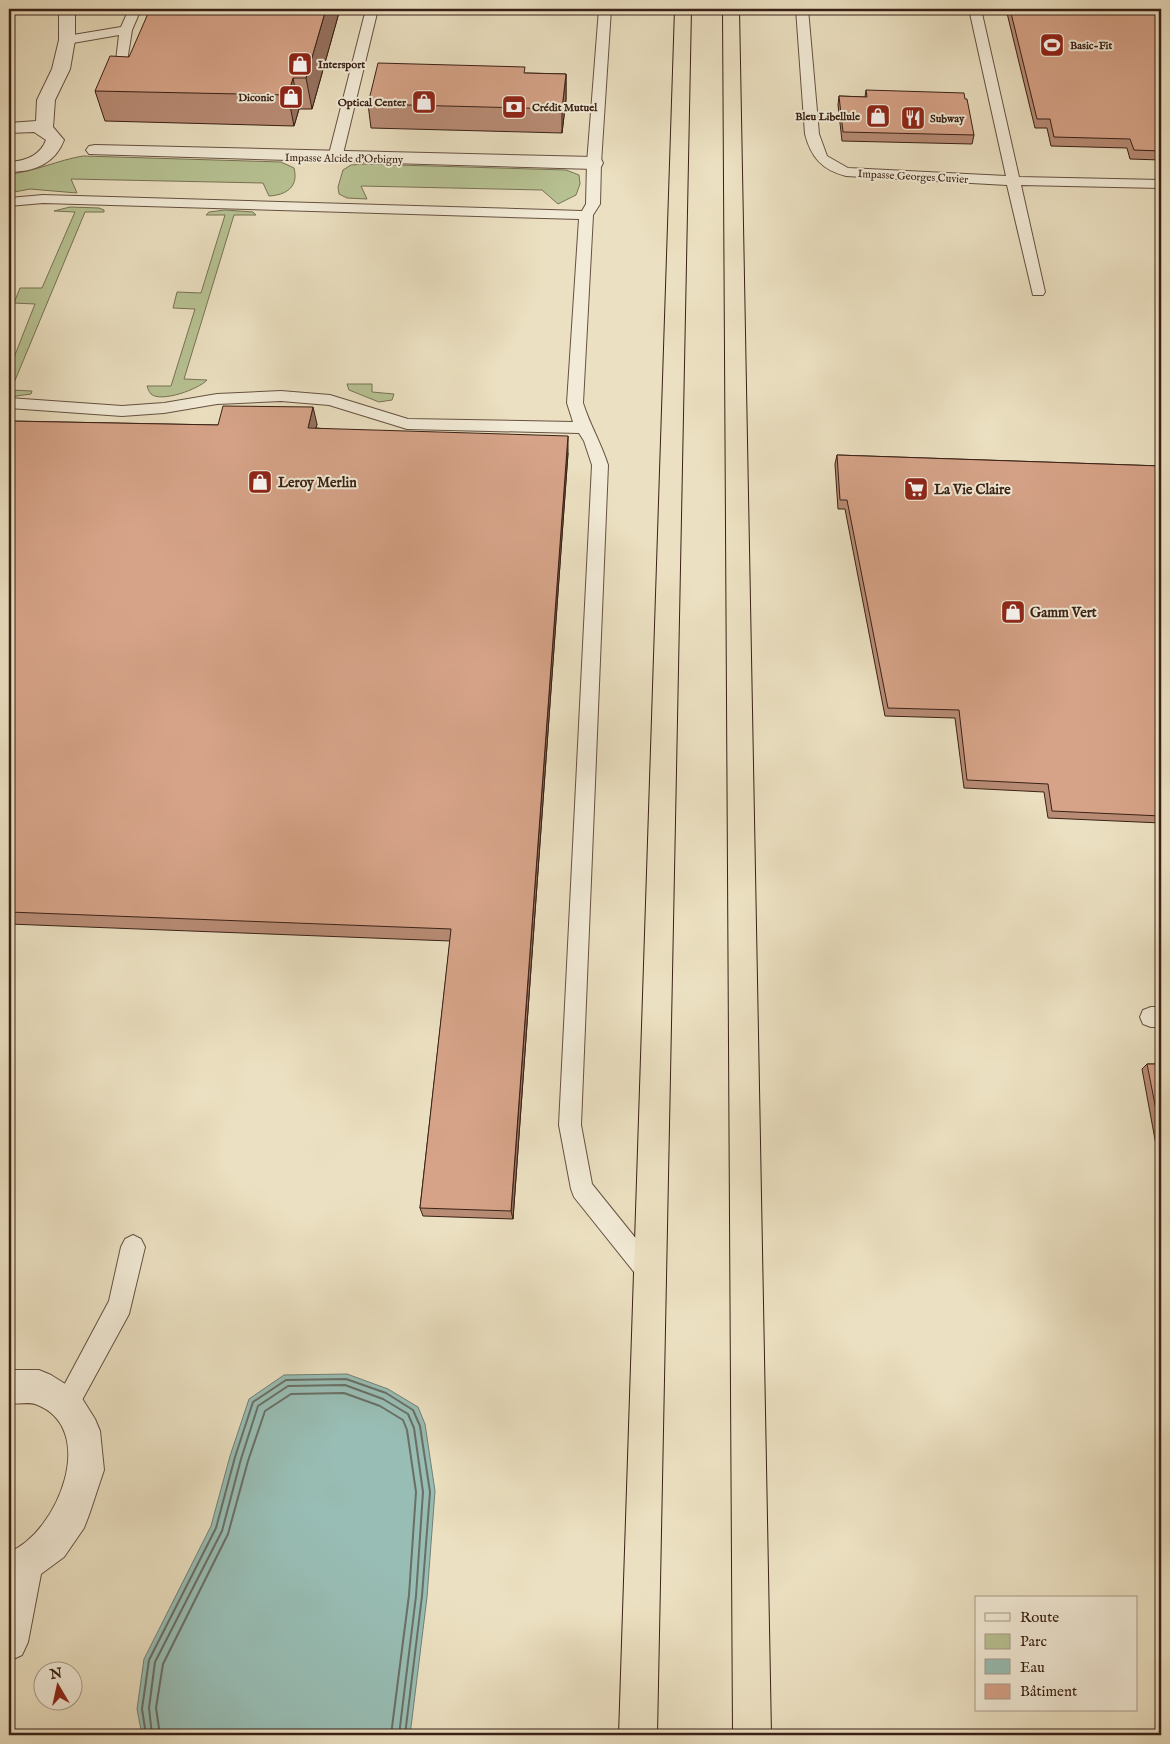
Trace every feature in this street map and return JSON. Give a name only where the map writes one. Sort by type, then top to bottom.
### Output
[{"type":"highway","points":[[638,1735],[683,9]]},
{"type":"highway","points":[[731,9],[752,1735]]},
{"type":"street","points":[[12,127],[46,100],[61,69],[67,40],[67,9]]},
{"type":"street","points":[[9,167],[26,165],[67,146],[46,100]]},
{"type":"street","name":"Impasse Alcide d'Orbigny","points":[[12,127],[30,126],[67,146],[335,158],[594,163]]},
{"type":"street","points":[[9,1387],[39,1387],[66,1404],[83,1432],[86,1470],[72,1515],[51,1544],[17,1567],[9,1642]]},
{"type":"lane","points":[[120,77],[126,30],[135,9]]},
{"type":"lane","points":[[335,158],[372,9]]},
{"type":"lane","points":[[605,9],[594,163],[593,204],[586,215],[575,403],[583,428],[592,440],[600,464],[570,1125],[582,1189],[650,1274]]},
{"type":"lane","name":"Impasse Georges Cuvier","points":[[802,9],[812,134],[817,154],[828,165],[846,172],[1014,181],[1161,184]]},
{"type":"lane","points":[[975,9],[1038,292]]},
{"type":"lane","points":[[67,40],[126,30]]},
{"type":"lane","points":[[9,202],[61,200],[586,215]]},
{"type":"lane","points":[[9,403],[122,411],[164,408],[217,398],[281,396],[330,400],[408,424],[583,428]]},
{"type":"lane","points":[[66,1404],[120,1305],[133,1247]]},
{"type":"green space","points":[[83,156],[281,162],[294,168],[295,180],[286,192],[269,196],[263,183],[71,179],[77,193],[30,189],[9,193],[9,174],[28,171]]},
{"type":"green space","points":[[351,165],[566,170],[579,175],[580,184],[576,195],[558,204],[542,190],[361,186],[367,199],[347,198],[339,194],[338,187],[343,170]]},
{"type":"green space","points":[[70,207],[99,208],[104,210],[104,212],[85,212],[11,390],[32,391],[31,394],[9,397],[9,370],[35,304],[14,303],[20,288],[42,288],[75,212],[54,211]]},
{"type":"green space","points":[[225,210],[253,212],[256,215],[234,215],[184,379],[207,380],[203,384],[180,394],[163,397],[156,396],[150,393],[147,386],[171,386],[195,309],[173,308],[177,292],[201,293],[225,215],[206,215],[209,212]]},
{"type":"green space","points":[[347,384],[372,384],[372,392],[394,394],[392,400],[379,402],[349,390]]},
{"type":"water","points":[[347,1374],[388,1389],[418,1407],[425,1424],[435,1491],[427,1597],[410,1735],[142,1735],[137,1709],[144,1659],[211,1526],[230,1456],[249,1399],[284,1375]]},
{"type":"building","points":[[150,9],[326,9],[306,78],[293,78],[288,95],[95,91],[110,56],[129,57]]},
{"type":"building","points":[[1010,9],[1161,9],[1161,151],[1134,150],[1130,139],[1054,137],[1050,119],[1037,119]]},
{"type":"building","points":[[378,63],[525,67],[524,73],[566,74],[562,109],[368,104]]},
{"type":"building","points":[[866,90],[964,93],[965,99],[967,99],[974,135],[843,132],[839,96],[867,97]]},
{"type":"building","points":[[223,406],[313,407],[308,428],[568,436],[511,1211],[420,1208],[451,929],[9,912],[9,421],[218,425]]},
{"type":"building","name":"Gamm Vert","points":[[837,455],[1161,466],[1161,816],[1052,811],[1048,784],[967,780],[959,710],[888,708],[847,500],[840,500]]},
{"type":"building","points":[[1147,1064],[1161,1064],[1161,1135]]},
{"type":"place","name":"Basic-Fit","points":[[1052,45]]},
{"type":"place","name":"Intersport","points":[[300,64]]},
{"type":"place","name":"Diconic","points":[[291,97]]},
{"type":"place","name":"Optical Center","points":[[424,102]]},
{"type":"place","name":"Crédit Mutuel","points":[[514,107]]},
{"type":"place","name":"Bleu Libellule","points":[[878,116]]},
{"type":"place","name":"Subway","points":[[913,118]]},
{"type":"place","name":"Leroy Merlin","points":[[260,482]]},
{"type":"place","name":"La Vie Claire","points":[[916,489]]},
{"type":"place","name":"Gamm Vert","points":[[1013,612]]}]
